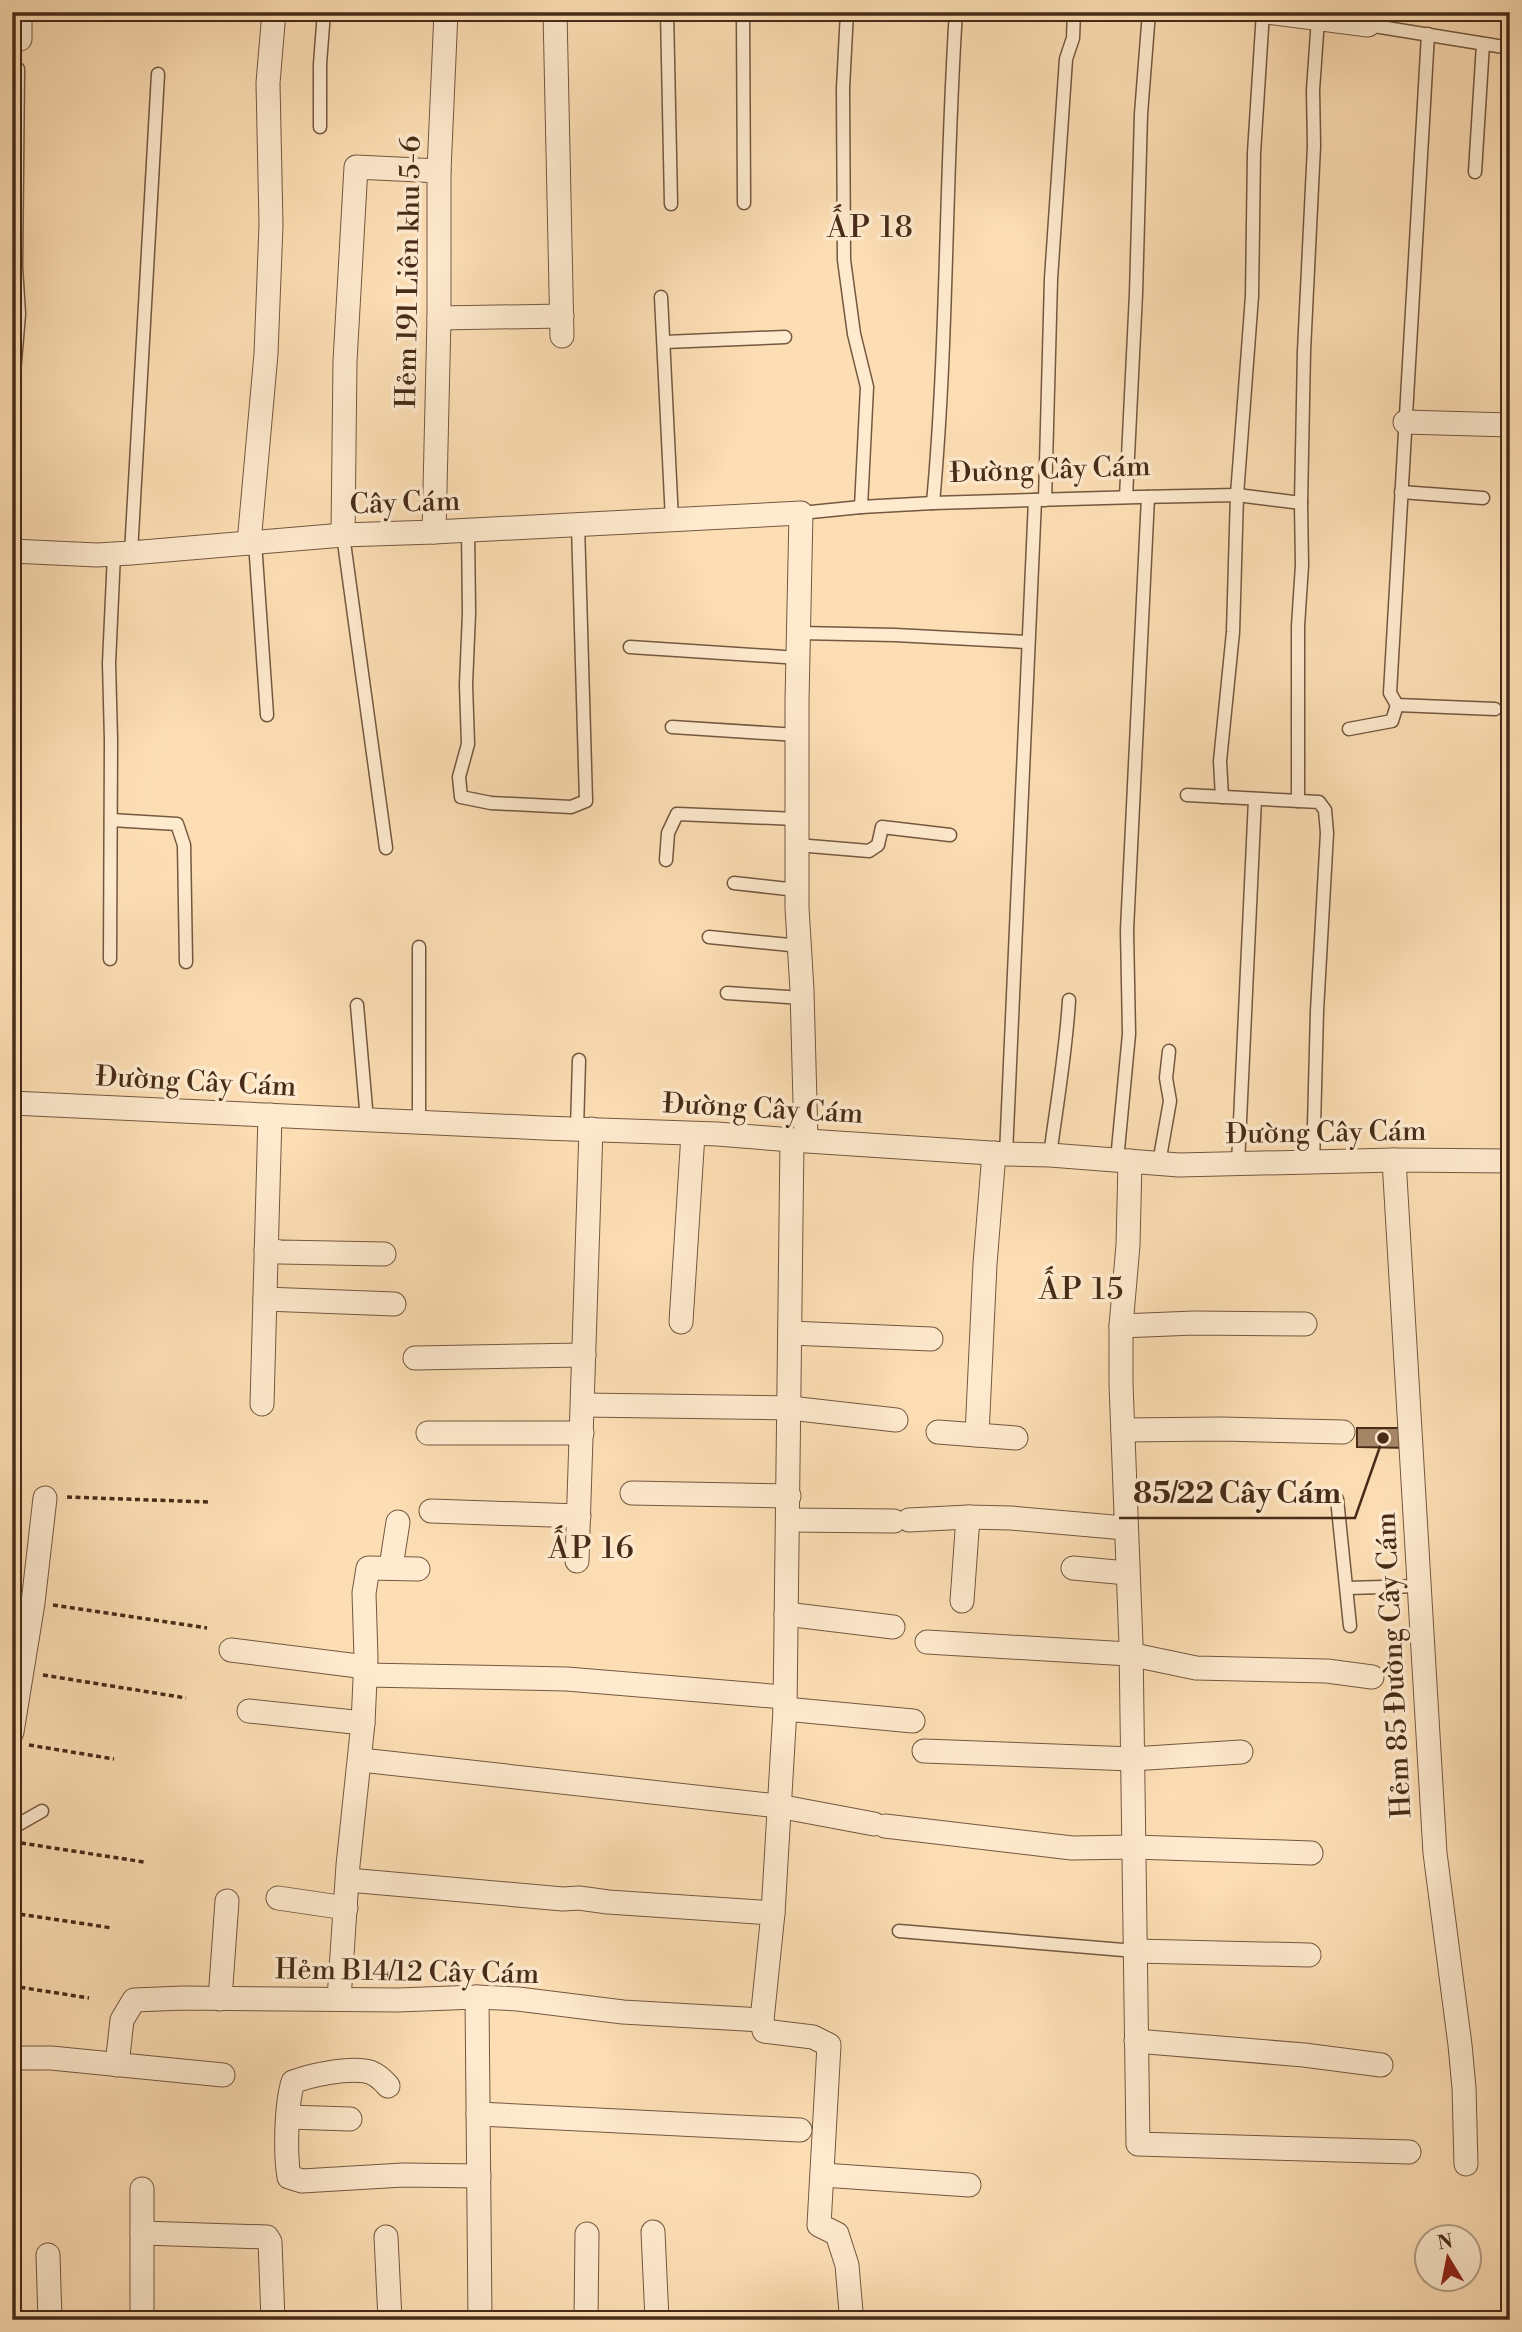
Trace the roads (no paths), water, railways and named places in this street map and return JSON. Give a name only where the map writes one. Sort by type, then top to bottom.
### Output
[{"type":"street","points":[[20,12],[20,40]]},
{"type":"street","points":[[252,542],[266,354],[271,225],[268,83],[274,12]]},
{"type":"street","name":"Hẻm 191 Liên khu 5-6","points":[[434,532],[439,171],[446,12]]},
{"type":"street","points":[[439,318],[562,326],[555,12]]},
{"type":"street","points":[[1275,13],[1318,19],[1367,19]]},
{"type":"street","points":[[343,535],[345,361],[356,167],[439,171]]},
{"type":"street","points":[[1405,422],[1510,425]]},
{"type":"street","points":[[801,513],[797,890],[802,998],[790,1333],[785,1703],[773,1913],[762,2020],[764,2031],[813,2037],[829,2045],[819,2225],[837,2234],[847,2265],[851,2312],[849,2320]]},
{"type":"street","name":"Cây Cám","points":[[12,551],[123,554],[343,535],[801,513]]},
{"type":"street","name":"Đường Cây Cám","points":[[12,1103],[718,1134],[1159,1163],[1510,1161]]},
{"type":"street","points":[[262,1404],[270,1115]]},
{"type":"street","points":[[577,1561],[584,1354],[584,1129]]},
{"type":"street","points":[[681,1322],[693,1134]]},
{"type":"street","points":[[977,1434],[985,1264],[1000,1154]]},
{"type":"street","points":[[1123,1160],[1129,1245],[1121,1326],[1135,1847],[1138,2144],[1409,2152]]},
{"type":"street","name":"Hẻm 85 Đường Cây Cám","points":[[1394,1160],[1435,1853],[1460,2045],[1466,2164]]},
{"type":"street","points":[[266,1250],[384,1254]]},
{"type":"street","points":[[265,1299],[394,1304]]},
{"type":"street","points":[[1121,1326],[1194,1323],[1305,1325]]},
{"type":"street","points":[[790,1333],[931,1339]]},
{"type":"street","points":[[415,1358],[584,1354]]},
{"type":"street","points":[[583,1405],[790,1408],[897,1420]]},
{"type":"street","points":[[1123,1430],[1343,1432]]},
{"type":"street","points":[[938,1432],[1016,1438]]},
{"type":"street","points":[[428,1433],[582,1433]]},
{"type":"street","points":[[632,1493],[789,1496]]},
{"type":"street","points":[[19,1738],[22,1672],[45,1498]]},
{"type":"street","points":[[431,1511],[579,1516]]},
{"type":"street","points":[[788,1520],[968,1517],[1125,1528]]},
{"type":"street","points":[[962,1601],[968,1517]]},
{"type":"street","points":[[391,1567],[398,1522]]},
{"type":"street","points":[[339,1999],[361,1760],[365,1671],[364,1593],[368,1568],[418,1569]]},
{"type":"street","points":[[1073,1568],[1127,1573]]},
{"type":"street","points":[[786,1614],[893,1627]]},
{"type":"street","points":[[927,1643],[1129,1654],[1196,1668],[1327,1671],[1372,1677]]},
{"type":"street","points":[[231,1650],[365,1671],[567,1679],[785,1703],[913,1721]]},
{"type":"street","points":[[249,1711],[363,1723]]},
{"type":"street","points":[[924,1751],[1132,1759],[1241,1752]]},
{"type":"street","points":[[361,1760],[778,1806],[880,1825],[1072,1848],[1135,1847],[1311,1853]]},
{"type":"street","points":[[348,1880],[563,1899],[773,1913]]},
{"type":"street","points":[[278,1898],[346,1908]]},
{"type":"street","points":[[220,1999],[227,1901]]},
{"type":"street","points":[[1135,1951],[1309,1955]]},
{"type":"street","points":[[477,1997],[480,2320]]},
{"type":"street","name":"Hẻm B14/12 Cây Cám","points":[[117,2065],[122,2020],[134,2000],[398,2000],[477,1997],[518,1999],[623,2012],[762,2020]]},
{"type":"street","points":[[1136,2041],[1304,2055],[1381,2065]]},
{"type":"street","points":[[12,2059],[51,2058],[223,2075]]},
{"type":"street","points":[[388,2086],[380,2077],[366,2071],[313,2074],[293,2082],[288,2098],[289,2177],[302,2181],[403,2175],[479,2176]]},
{"type":"street","points":[[478,2114],[800,2130]]},
{"type":"street","points":[[288,2117],[349,2119]]},
{"type":"street","points":[[823,2175],[969,2185]]},
{"type":"street","points":[[142,2189],[142,2320]]},
{"type":"street","points":[[653,2232],[657,2320]]},
{"type":"street","points":[[142,2233],[267,2237],[270,2242],[273,2320]]},
{"type":"street","points":[[586,2320],[587,2234]]},
{"type":"street","points":[[386,2237],[390,2320]]},
{"type":"street","points":[[48,2256],[50,2320]]},
{"type":"lane","points":[[320,127],[320,64],[324,12]]},
{"type":"lane","points":[[667,12],[671,204]]},
{"type":"lane","points":[[743,12],[744,203]]},
{"type":"lane","points":[[847,12],[843,88],[844,260],[855,334],[867,387],[861,507]]},
{"type":"lane","points":[[933,503],[941,414],[945,243],[956,12]]},
{"type":"lane","points":[[1000,1154],[1027,642],[1040,500],[1066,59],[1073,38],[1074,12]]},
{"type":"lane","points":[[1126,498],[1141,114],[1149,12]]},
{"type":"lane","points":[[1222,797],[1220,761],[1233,632],[1237,495],[1252,296],[1254,153],[1275,13]]},
{"type":"lane","points":[[1298,801],[1298,626],[1302,565],[1305,311],[1318,19]]},
{"type":"lane","points":[[1367,19],[1428,34],[1510,48]]},
{"type":"lane","points":[[1349,729],[1392,721],[1397,705],[1390,693],[1428,34]]},
{"type":"lane","points":[[1475,172],[1483,44]]},
{"type":"lane","points":[[12,397],[19,314],[16,267],[18,69]]},
{"type":"lane","points":[[110,958],[109,663],[123,554],[158,74]]},
{"type":"lane","points":[[662,297],[672,520]]},
{"type":"lane","points":[[665,342],[785,337]]},
{"type":"lane","points":[[1401,492],[1483,498]]},
{"type":"lane","name":"Đường Cây Cám","points":[[801,513],[933,503],[1237,495],[1301,503]]},
{"type":"lane","points":[[1123,1160],[1129,1034],[1127,930],[1148,497]]},
{"type":"lane","points":[[468,530],[468,744],[459,777],[461,797],[491,803],[571,807],[586,801],[578,525]]},
{"type":"lane","points":[[343,535],[386,848]]},
{"type":"lane","points":[[252,542],[267,715]]},
{"type":"lane","points":[[800,633],[1027,642]]},
{"type":"lane","points":[[630,647],[799,658]]},
{"type":"lane","points":[[1397,705],[1495,709]]},
{"type":"lane","points":[[672,727],[797,735]]},
{"type":"lane","points":[[1187,795],[1319,802],[1324,806],[1326,833],[1312,1164]]},
{"type":"lane","points":[[1237,1164],[1255,799]]},
{"type":"lane","points":[[666,860],[668,833],[677,814],[797,819]]},
{"type":"lane","points":[[111,820],[177,824],[184,845],[186,962]]},
{"type":"lane","points":[[797,845],[869,850],[878,845],[882,827],[950,835]]},
{"type":"lane","points":[[734,883],[797,890]]},
{"type":"lane","points":[[709,937],[800,946]]},
{"type":"lane","points":[[419,947],[419,1122]]},
{"type":"lane","points":[[727,993],[802,998]]},
{"type":"lane","points":[[1051,1155],[1067,1044],[1069,1000]]},
{"type":"lane","points":[[356,1004],[367,1120]]},
{"type":"lane","points":[[1159,1163],[1170,1101],[1167,1078],[1169,1051]]},
{"type":"lane","points":[[579,1060],[584,1129]]},
{"type":"lane","points":[[1337,1499],[1350,1626]]},
{"type":"lane","points":[[1347,1588],[1419,1586]]},
{"type":"lane","points":[[12,1828],[42,1811]]},
{"type":"lane","points":[[899,1931],[1135,1951]]},
{"type":"place","name":"85/22 Cây Cám","points":[[1383,1438]]},
{"type":"district","name":"ẤP 18","points":[[871,228]]},
{"type":"district","name":"ẤP 15","points":[[1082,1290]]},
{"type":"district","name":"ẤP 16","points":[[592,1549]]}]
